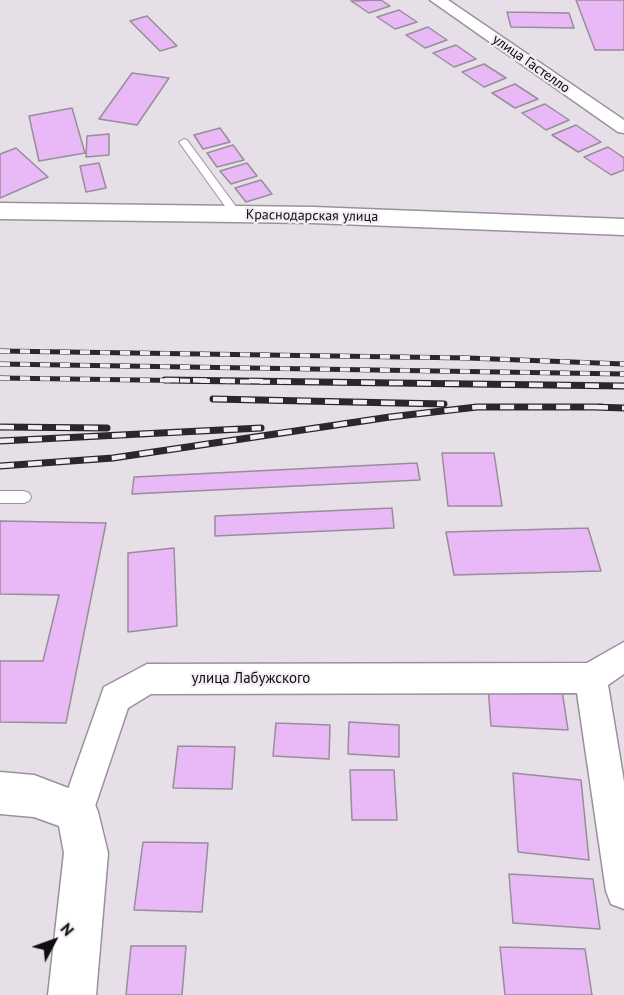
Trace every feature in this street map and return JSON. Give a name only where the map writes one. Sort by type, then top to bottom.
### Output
[{"type":"street","name":"улица Гастелло","points":[[438,0],[624,128]]},
{"type":"street","name":"Краснодарская улица","points":[[0,211],[236,214],[624,227]]},
{"type":"street","points":[[624,657],[591,678],[624,891]]},
{"type":"street","name":"улица Лабужского","points":[[77,812],[115,698],[147,679],[591,678]]},
{"type":"street","points":[[0,793],[34,796],[77,812],[86,854],[72,995]]},
{"type":"lane","points":[[184,142],[236,214]]},
{"type":"lane","points":[[0,497],[24,497]]},
{"type":"building","points":[[381,0],[390,6],[369,13],[351,1]]},
{"type":"building","points":[[576,0],[624,0],[624,50],[595,50]]},
{"type":"building","points":[[399,10],[417,22],[395,29],[377,17]]},
{"type":"building","points":[[507,12],[569,13],[574,28],[511,27]]},
{"type":"building","points":[[147,16],[177,46],[160,51],[130,21]]},
{"type":"building","points":[[428,27],[447,40],[425,48],[406,35]]},
{"type":"building","points":[[456,45],[476,59],[454,67],[433,53]]},
{"type":"building","points":[[484,64],[506,78],[484,87],[462,72]]},
{"type":"building","points":[[132,73],[169,78],[137,125],[99,119]]},
{"type":"building","points":[[515,84],[538,99],[515,108],[492,93]]},
{"type":"building","points":[[545,104],[569,120],[546,130],[522,113]]},
{"type":"building","points":[[72,108],[85,153],[39,161],[29,116]]},
{"type":"building","points":[[576,125],[601,142],[578,152],[552,135]]},
{"type":"building","points":[[220,128],[230,142],[203,149],[194,135]]},
{"type":"building","points":[[109,134],[109,155],[86,157],[87,136]]},
{"type":"building","points":[[233,145],[244,160],[217,167],[207,153]]},
{"type":"building","points":[[608,147],[624,158],[624,170],[611,175],[584,157]]},
{"type":"building","points":[[16,148],[48,177],[0,198],[0,154]]},
{"type":"building","points":[[99,163],[106,188],[86,192],[80,166]]},
{"type":"building","points":[[247,163],[257,176],[231,184],[220,171]]},
{"type":"building","points":[[261,180],[272,194],[246,202],[235,188]]},
{"type":"building","points":[[442,453],[494,453],[502,506],[448,506]]},
{"type":"building","points":[[417,463],[420,480],[132,494],[134,477]]},
{"type":"building","points":[[392,508],[394,528],[215,536],[215,516]]},
{"type":"building","points":[[0,521],[106,523],[66,723],[0,722],[0,661],[43,661],[59,595],[0,594]]},
{"type":"building","points":[[588,528],[601,571],[454,575],[446,532]]},
{"type":"building","points":[[174,548],[177,626],[128,632],[128,553]]},
{"type":"building","points":[[488,686],[562,690],[568,730],[491,726]]},
{"type":"building","points":[[349,722],[399,725],[399,757],[348,754]]},
{"type":"building","points":[[276,723],[330,725],[329,759],[273,756]]},
{"type":"building","points":[[178,746],[235,747],[232,789],[173,788]]},
{"type":"building","points":[[350,770],[394,770],[397,820],[352,820]]},
{"type":"building","points":[[513,773],[581,780],[589,860],[518,852]]},
{"type":"building","points":[[143,842],[208,843],[202,912],[134,910]]},
{"type":"building","points":[[509,874],[593,879],[600,929],[513,923]]},
{"type":"building","points":[[131,946],[186,946],[182,995],[126,995]]},
{"type":"building","points":[[500,947],[585,949],[592,995],[505,995]]},
{"type":"railway","points":[[0,351],[468,358],[624,364]]},
{"type":"railway","points":[[0,364],[624,374]]},
{"type":"railway","points":[[0,378],[282,382]]},
{"type":"railway","points":[[165,380],[624,386]]},
{"type":"railway","points":[[213,399],[444,404]]},
{"type":"railway","points":[[0,466],[113,458],[390,417],[477,407],[594,407]]},
{"type":"railway","points":[[594,407],[602,407]]},
{"type":"railway","points":[[594,407],[624,408]]},
{"type":"railway","points":[[0,427],[107,428]]},
{"type":"railway","points":[[0,441],[261,428]]}]
